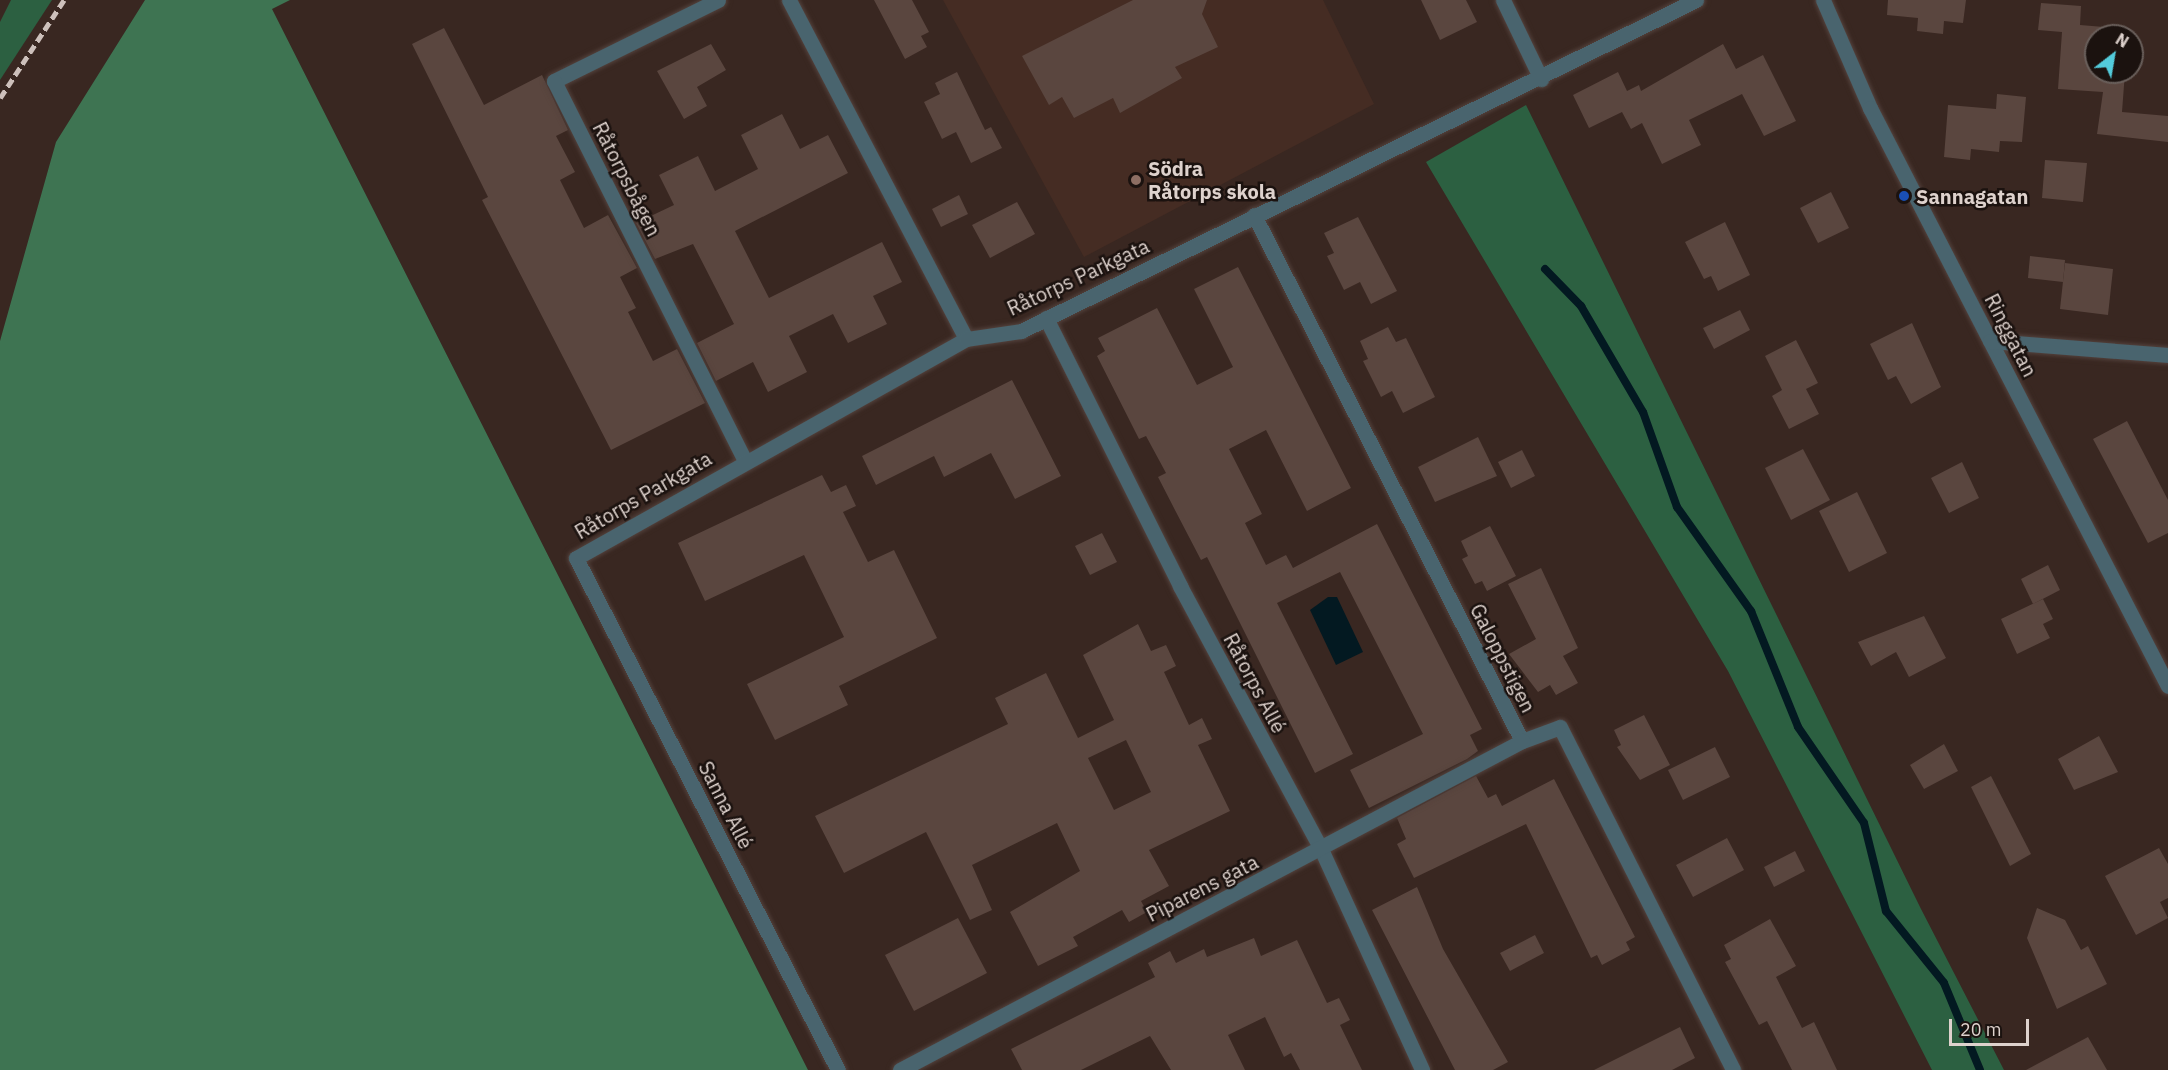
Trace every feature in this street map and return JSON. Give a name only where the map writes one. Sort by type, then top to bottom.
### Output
[{"type":"street","name":"Råtorpsbågen","points":[[718,0],[554,81],[745,460]]},
{"type":"street","points":[[789,0],[966,339]]},
{"type":"street","points":[[1503,0],[1541,79],[1696,0]]},
{"type":"street","name":"Ringgatan","points":[[1823,0],[1870,108],[2168,686]]},
{"type":"street","name":"Råtorps Parkgata","points":[[576,558],[745,460],[966,339],[1021,330],[1254,215],[1541,79]]},
{"type":"street","name":"Galoppstigen","points":[[1254,215],[1522,741],[1560,727],[1733,1070]]},
{"type":"street","name":"Råtorps Allé","points":[[1046,318],[1180,586],[1321,849],[1422,1070]]},
{"type":"street","points":[[1990,341],[2168,355]]},
{"type":"street","name":"Sanna Allé","points":[[576,558],[838,1070]]},
{"type":"street","name":"Piparens gata","points":[[900,1070],[1522,741]]},
{"type":"shaded area","name":"Södra Råtorps skola","points":[[943,0],[1323,0],[1374,104],[1084,257]]},
{"type":"green space","points":[[11,0],[52,0],[0,80],[0,22]]},
{"type":"green space","points":[[145,0],[290,0],[272,9],[808,1070],[0,1070],[0,341],[56,142]]},
{"type":"green space","points":[[1526,105],[1921,909],[2004,1070],[1932,1070],[1728,671],[1426,162]]},
{"type":"water","points":[[1328,597],[1337,597],[1363,652],[1336,665],[1310,610]]},
{"type":"building","points":[[874,0],[912,0],[929,32],[921,36],[927,47],[905,59]]},
{"type":"building","points":[[1133,0],[1207,0],[1202,14],[1218,47],[1175,67],[1182,78],[1120,113],[1113,98],[1074,118],[1062,97],[1049,105],[1022,56]]},
{"type":"building","points":[[1421,0],[1466,0],[1477,22],[1440,40]]},
{"type":"building","points":[[1888,0],[1966,0],[1963,23],[1944,21],[1943,34],[1917,31],[1918,18],[1887,15]]},
{"type":"building","points":[[2041,3],[2081,6],[2080,25],[2084,25],[2084,84],[2124,84],[2122,112],[2168,116],[2168,142],[2097,134],[2103,92],[2058,89],[2062,32],[2038,30]]},
{"type":"building","points":[[444,28],[484,105],[542,75],[568,130],[556,136],[575,172],[560,180],[584,228],[608,215],[637,268],[620,277],[636,308],[628,312],[653,361],[677,349],[705,403],[611,450],[482,200],[488,197],[412,44]]},
{"type":"building","points":[[711,44],[726,70],[697,87],[707,106],[684,119],[657,71]]},
{"type":"building","points":[[1723,44],[1736,69],[1763,55],[1796,121],[1764,136],[1742,94],[1689,120],[1701,145],[1662,164],[1642,123],[1631,129],[1622,112],[1589,128],[1573,95],[1618,72],[1627,91],[1639,85],[1641,91]]},
{"type":"building","points":[[957,72],[985,130],[991,127],[1002,148],[971,163],[956,132],[942,139],[924,102],[940,94],[935,83]]},
{"type":"building","points":[[1997,94],[2026,97],[2022,142],[2000,141],[1999,152],[1971,149],[1970,160],[1944,157],[1948,105],[1996,109]]},
{"type":"building","points":[[782,114],[800,149],[828,135],[848,173],[735,231],[769,298],[882,242],[902,282],[873,296],[887,324],[848,343],[833,314],[789,336],[807,372],[768,392],[753,362],[716,381],[697,343],[734,324],[693,244],[655,259],[636,223],[674,205],[659,175],[698,156],[715,191],[758,169],[741,135]]},
{"type":"building","points":[[2045,160],[2087,163],[2083,202],[2042,198]]},
{"type":"building","points":[[1831,192],[1849,228],[1818,243],[1800,208]]},
{"type":"building","points":[[959,195],[968,214],[941,227],[932,209]]},
{"type":"building","points":[[1017,202],[1035,234],[990,258],[972,225]]},
{"type":"building","points":[[1358,217],[1397,291],[1371,304],[1360,282],[1344,290],[1327,256],[1334,253],[1324,233]]},
{"type":"building","points":[[1725,222],[1750,275],[1718,291],[1711,276],[1704,279],[1685,242]]},
{"type":"building","points":[[2030,256],[2065,260],[2063,282],[2028,278]]},
{"type":"building","points":[[2065,263],[2113,269],[2108,315],[2060,309]]},
{"type":"building","points":[[1238,267],[1351,488],[1307,511],[1266,430],[1229,449],[1262,514],[1245,523],[1266,565],[1286,555],[1293,568],[1377,524],[1482,729],[1470,735],[1478,751],[1467,759],[1369,808],[1350,770],[1423,734],[1340,572],[1277,603],[1353,754],[1315,773],[1207,557],[1201,560],[1158,477],[1166,473],[1146,436],[1139,439],[1097,356],[1105,351],[1098,338],[1157,308],[1197,385],[1233,367],[1194,289]]},
{"type":"building","points":[[1740,310],[1750,330],[1714,349],[1703,328]]},
{"type":"building","points":[[1912,323],[1941,387],[1911,404],[1896,376],[1888,380],[1870,344]]},
{"type":"building","points":[[1388,327],[1396,342],[1406,338],[1435,397],[1403,413],[1392,391],[1381,397],[1363,361],[1368,359],[1360,341]]},
{"type":"building","points":[[1796,340],[1818,383],[1806,389],[1819,414],[1789,429],[1772,396],[1782,390],[1765,356]]},
{"type":"building","points":[[1012,380],[1061,476],[1015,499],[991,453],[944,477],[934,456],[876,485],[862,456]]},
{"type":"building","points":[[2127,421],[2168,500],[2168,533],[2148,543],[2093,439]]},
{"type":"building","points":[[1478,437],[1497,476],[1435,502],[1418,467]]},
{"type":"building","points":[[1803,449],[1830,500],[1791,520],[1765,468]]},
{"type":"building","points":[[1522,450],[1535,476],[1511,488],[1498,462]]},
{"type":"building","points":[[1962,462],[1979,498],[1949,513],[1931,478]]},
{"type":"building","points":[[822,475],[831,492],[846,485],[856,506],[843,512],[868,562],[894,550],[937,638],[839,686],[848,705],[775,740],[747,684],[844,637],[804,555],[705,601],[678,543]]},
{"type":"building","points":[[1857,492],[1887,553],[1849,572],[1819,511]]},
{"type":"building","points":[[1490,526],[1516,576],[1487,591],[1482,581],[1475,584],[1462,559],[1468,556],[1461,541]]},
{"type":"building","points":[[1102,533],[1117,562],[1090,575],[1075,546]]},
{"type":"building","points":[[2048,565],[2060,590],[2033,604],[2021,579]]},
{"type":"building","points":[[1541,568],[1578,648],[1563,656],[1578,683],[1556,695],[1550,685],[1538,692],[1509,654],[1536,639],[1508,584]]},
{"type":"building","points":[[2043,599],[2053,619],[2043,624],[2050,638],[2017,654],[2001,619]]},
{"type":"building","points":[[1924,616],[1946,658],[1909,677],[1896,652],[1871,666],[1858,642]]},
{"type":"building","points":[[1138,624],[1151,651],[1166,645],[1176,666],[1164,672],[1189,725],[1202,718],[1212,739],[1198,745],[1230,811],[1149,850],[1169,886],[1141,901],[1147,912],[1129,922],[1122,910],[1073,937],[1078,946],[1038,966],[1010,912],[1080,871],[1057,823],[972,865],[992,910],[970,920],[926,832],[844,873],[815,816],[1008,724],[995,698],[1046,673],[1078,738],[1114,720],[1083,655]],"holes":[[[1126,740],[1151,792],[1114,810],[1088,758]]]},
{"type":"building","points":[[1644,715],[1670,765],[1640,780],[1617,747],[1621,745],[1614,730]]},
{"type":"building","points":[[2099,736],[2118,772],[2074,790],[2058,759]]},
{"type":"building","points":[[1944,744],[1958,771],[1924,789],[1910,765]]},
{"type":"building","points":[[1715,747],[1730,777],[1683,800],[1668,770]]},
{"type":"building","points":[[1476,776],[1488,798],[1496,794],[1502,806],[1554,779],[1635,937],[1626,942],[1630,950],[1602,965],[1597,955],[1591,958],[1526,824],[1414,878],[1397,844],[1406,839],[1397,818]]},
{"type":"building","points":[[1991,776],[2031,854],[2010,866],[1971,787]]},
{"type":"building","points":[[1727,838],[1744,870],[1693,897],[1676,865]]},
{"type":"building","points":[[2159,848],[2168,864],[2168,898],[2160,902],[2168,918],[2136,935],[2105,876]]},
{"type":"building","points":[[1795,851],[1805,871],[1774,887],[1764,867]]},
{"type":"building","points":[[1417,887],[1443,949],[1508,1062],[1493,1070],[1455,1070],[1372,910]]},
{"type":"building","points":[[2037,908],[2065,920],[2081,950],[2088,946],[2107,984],[2057,1009],[2027,938]]},
{"type":"building","points":[[958,918],[987,973],[914,1011],[885,955]]},
{"type":"building","points":[[1770,919],[1796,966],[1776,977],[1802,1028],[1814,1022],[1837,1070],[1792,1070],[1767,1021],[1759,1025],[1725,962],[1731,959],[1724,945]]},
{"type":"building","points":[[1535,935],[1544,953],[1510,971],[1500,953]]},
{"type":"building","points":[[1254,938],[1261,956],[1297,940],[1327,1003],[1339,998],[1350,1020],[1340,1025],[1362,1070],[1300,1070],[1291,1053],[1284,1057],[1265,1017],[1228,1035],[1245,1070],[1171,1070],[1150,1036],[1081,1070],[1022,1070],[1011,1049],[1155,977],[1148,963],[1170,951],[1176,963],[1204,949],[1207,957]]},
{"type":"building","points":[[1680,1027],[1695,1058],[1672,1070],[1594,1070]]},
{"type":"building","points":[[2088,1037],[2107,1070],[2026,1070]]},
{"type":"waterway","points":[[1545,269],[1581,306],[1643,412],[1677,507],[1751,611],[1798,727],[1864,823],[1886,911],[1944,983],[1980,1070]]},
{"type":"railway","points":[[0,98],[64,0]]},
{"type":"place","name":"Södra Råtorps skola","points":[[1136,180]]},
{"type":"place","name":"Sannagatan","points":[[1904,196]]}]
